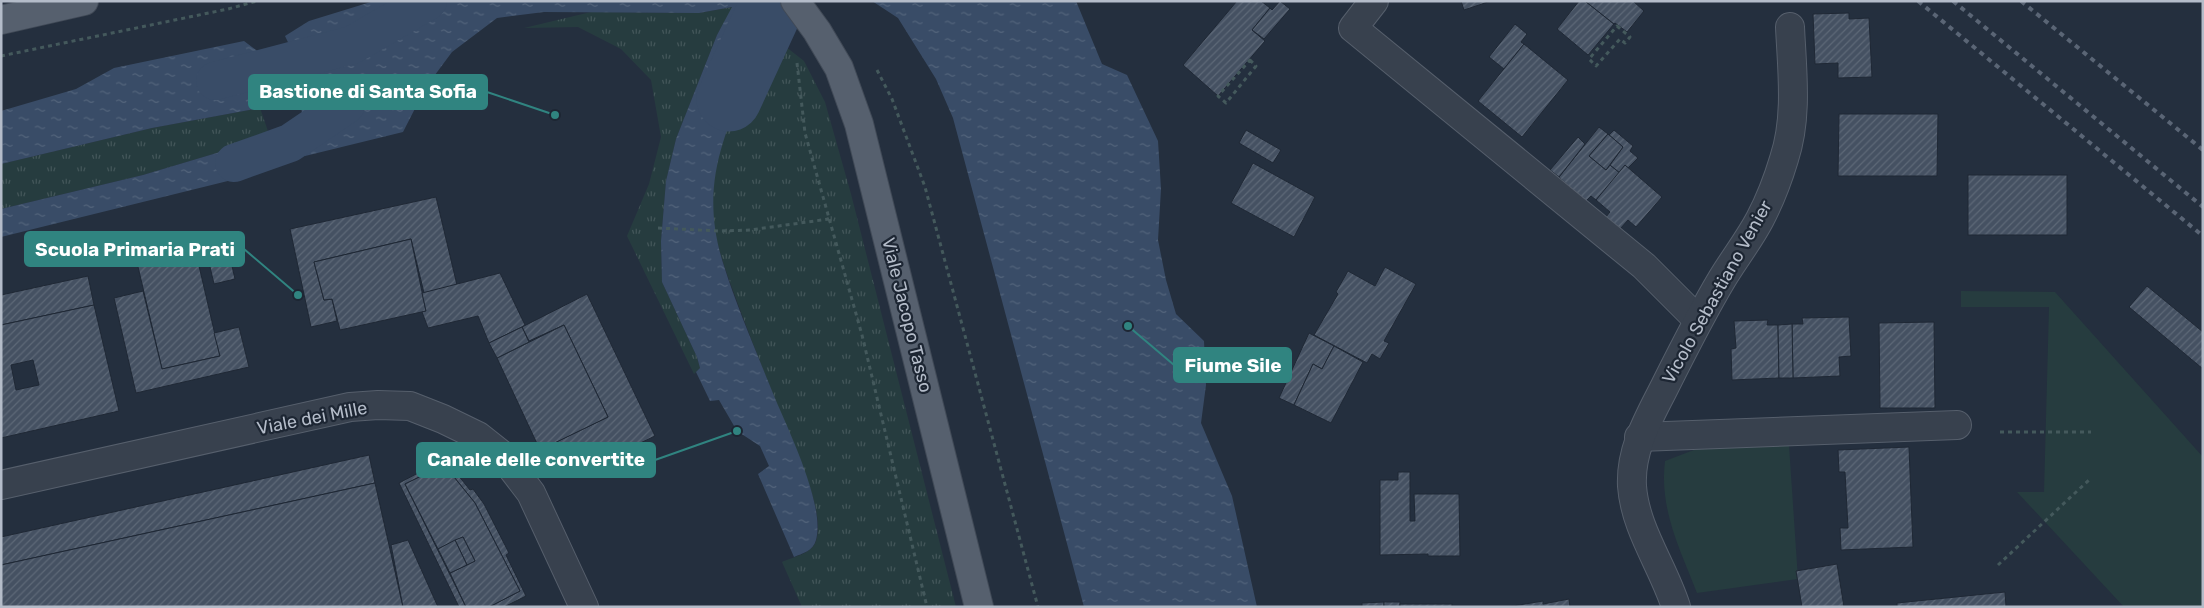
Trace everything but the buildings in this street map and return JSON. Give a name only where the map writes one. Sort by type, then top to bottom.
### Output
[{"type":"main road","points":[[1,20],[84,1]]},
{"type":"main road","name":"Viale Jacopo Tasso","points":[[795,1],[817,31],[839,68],[859,124],[979,607]]},
{"type":"street","points":[[1374,1],[1353,28],[1644,266],[1698,320]]},
{"type":"street","name":"Vicolo Sebastiano Venier","points":[[1676,607],[1643,531],[1632,486],[1634,463],[1640,438],[1698,320],[1760,219],[1785,157],[1791,130],[1793,99],[1790,27]]},
{"type":"street","name":"Viale dei Mille","points":[[1,485],[350,407],[378,405],[410,406],[478,436],[502,455],[531,493],[584,607]]},
{"type":"street","points":[[1640,438],[1957,426]]},
{"type":"path","points":[[1,56],[228,9],[257,1]]},
{"type":"path","points":[[1617,26],[1630,38],[1625,43],[1620,39],[1610,50],[1596,66],[1589,59],[1617,26]]},
{"type":"path","points":[[1250,60],[1256,66],[1226,103],[1218,96],[1250,60]]},
{"type":"path","points":[[796,61],[804,133],[862,335],[927,607]]},
{"type":"path","points":[[873,64],[892,99],[925,187],[1038,607]]},
{"type":"path","points":[[658,228],[720,231],[750,230],[830,219]]},
{"type":"path","points":[[2000,432],[2091,432]]},
{"type":"path","points":[[1998,565],[2090,479]]},
{"type":"green space","points":[[733,7],[717,35],[676,139],[666,181],[661,241],[662,282],[697,357],[700,368],[694,374],[627,236],[649,184],[661,137],[651,80],[621,49],[578,27],[524,28],[591,12],[699,13]]},
{"type":"green space","points":[[772,36],[804,61],[825,102],[851,194],[956,607],[802,607],[782,562],[797,557],[811,549],[814,545],[818,530],[815,503],[806,475],[759,360],[725,268],[716,237],[712,207],[715,170],[726,130],[752,72]]},
{"type":"green space","points":[[260,108],[270,137],[143,175],[1,209],[1,164],[152,128]]},
{"type":"green space","points":[[1961,291],[2055,292],[2203,457],[2203,607],[2124,607],[2017,492],[2044,492],[2049,307],[1961,307]]},
{"type":"green space","points":[[1789,445],[1798,579],[1697,593],[1678,545],[1668,512],[1664,479],[1665,461],[1699,448]]},
{"type":"water","points":[[374,1],[756,1],[769,21],[772,34],[747,81],[728,128],[716,172],[714,216],[717,240],[734,296],[810,485],[817,524],[815,544],[810,549],[794,557],[758,474],[769,466],[760,446],[737,431],[719,400],[710,401],[696,372],[700,368],[697,357],[662,282],[661,241],[666,181],[676,139],[717,35],[732,7],[699,13],[544,12],[497,18],[452,52],[426,87],[403,132],[305,156],[302,111],[297,77],[294,61],[285,36],[309,21]]},
{"type":"water","points":[[872,1],[1076,1],[1102,64],[1127,75],[1158,141],[1161,189],[1158,240],[1166,280],[1176,314],[1204,341],[1206,385],[1201,423],[1232,496],[1257,607],[1084,607],[953,118],[936,79],[898,18]]},
{"type":"water","points":[[244,41],[260,53],[268,87],[256,98],[260,108],[152,128],[1,164],[1,111],[76,89],[114,68]]},
{"type":"water","points":[[281,136],[283,155],[259,162],[248,176],[1,237],[1,209],[143,175],[270,137]]},
{"type":"waterway","points":[[215,81],[352,45],[428,1]]},
{"type":"waterway","points":[[729,99],[774,1]]},
{"type":"waterway","points":[[234,163],[290,143],[346,105]]},
{"type":"railway","points":[[1918,1],[2203,236]]},
{"type":"railway","points":[[1953,1],[2203,207]]},
{"type":"railway","points":[[2021,1],[2203,150]]},
{"type":"place","name":"Bastione di Santa Sofia","points":[[555,115]]},
{"type":"place","name":"Scuola Primaria Prati","points":[[298,295]]},
{"type":"place","name":"Fiume Sile","points":[[1128,326]]},
{"type":"place","name":"Canale delle convertite","points":[[737,431]]}]
